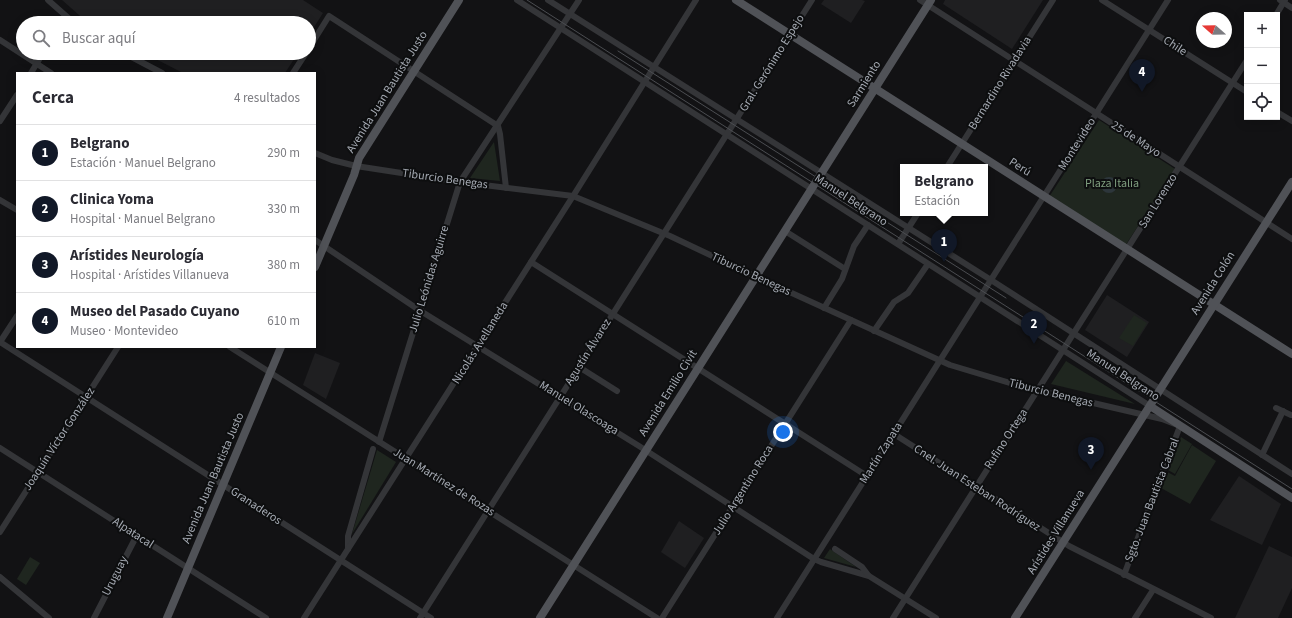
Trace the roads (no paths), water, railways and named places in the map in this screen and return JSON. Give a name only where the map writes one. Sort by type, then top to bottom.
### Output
[{"type":"main road","name":"Avenida Juan Bautista Justo","points":[[316,265],[354,175],[359,158],[459,0]]},
{"type":"main road","name":"Perú","points":[[736,0],[1292,354]]},
{"type":"main road","name":"Sarmiento","points":[[817,181],[930,3]]},
{"type":"main road","name":"Avenida Emilio Civit","points":[[540,618],[817,181]]},
{"type":"main road","name":"Avenida Colón","points":[[1155,398],[1292,182]]},
{"type":"main road","name":"Avenida Juan Bautista Justo","points":[[167,618],[281,348]]},
{"type":"main road","name":"Arístides Villanueva","points":[[1015,618],[1155,398]]},
{"type":"main road","name":"Manuel Belgrano","points":[[1150,406],[1292,498]]},
{"type":"street","points":[[48,0],[66,16]]},
{"type":"street","name":"Manuel Belgrano","points":[[517,0],[1150,406]]},
{"type":"street","name":"Manuel Belgrano","points":[[548,0],[991,280],[1292,474]]},
{"type":"street","name":"Julio Leónidas Aguirre","points":[[379,442],[460,182],[579,0]]},
{"type":"street","name":"Nicolás Avellaneda","points":[[304,618],[696,0]]},
{"type":"street","name":"Gral. Gerónimo Espejo","points":[[731,127],[812,0]]},
{"type":"street","name":"25 de Mayo","points":[[920,0],[930,3],[1096,114],[1292,239]]},
{"type":"street","name":"Bernardino Rivadavia","points":[[950,164],[1053,0]]},
{"type":"street","name":"Chile","points":[[1102,0],[1244,90]]},
{"type":"street","name":"Montevideo","points":[[985,288],[1168,0]]},
{"type":"street","points":[[1278,12],[1283,1],[1292,8]]},
{"type":"street","points":[[316,37],[329,16],[497,125],[499,129],[506,188]]},
{"type":"street","points":[[0,40],[16,50]]},
{"type":"street","points":[[31,60],[49,72]]},
{"type":"street","points":[[32,72],[40,60]]},
{"type":"street","points":[[137,60],[160,72]]},
{"type":"street","points":[[294,72],[301,60]]},
{"type":"street","name":"San Lorenzo","points":[[1068,342],[1244,65]]},
{"type":"street","points":[[0,121],[16,97]]},
{"type":"street","points":[[1280,114],[1292,121]]},
{"type":"street","name":"Agustín Álvarez","points":[[421,616],[731,127]]},
{"type":"street","name":"Tiburcio Benegas","points":[[316,153],[332,160],[356,166],[460,182],[573,196],[664,233],[939,361],[955,367],[1037,390],[1166,421],[1180,426]]},
{"type":"street","points":[[0,200],[16,209]]},
{"type":"street","points":[[898,244],[916,216]]},
{"type":"street","points":[[824,308],[837,287],[854,246],[868,224]]},
{"type":"street","points":[[785,231],[845,269]]},
{"type":"street","name":"Manuel Olascoaga","points":[[316,241],[419,310],[646,450],[814,559],[869,576],[936,618]]},
{"type":"street","points":[[531,262],[867,476]]},
{"type":"street","points":[[874,331],[894,302],[908,293],[928,264]]},
{"type":"street","name":"Martín Zapata","points":[[777,618],[985,288]]},
{"type":"street","points":[[0,342],[16,318]]},
{"type":"street","name":"Julio Argentino Roca","points":[[662,618],[851,320]]},
{"type":"street","name":"Granaderos","points":[[0,342],[341,560],[421,616],[431,618]]},
{"type":"street","name":"Rufino Ortega","points":[[893,618],[1068,342]]},
{"type":"street","name":"Joaquín Víctor González","points":[[0,532],[117,348]]},
{"type":"street","name":"Juan Martínez de Rozas","points":[[232,348],[657,618]]},
{"type":"street","points":[[579,367],[617,391]]},
{"type":"street","points":[[1276,408],[1291,414]]},
{"type":"street","points":[[1262,455],[1283,411]]},
{"type":"street","name":"Sgto. Juan Bautista Cabral","points":[[1124,575],[1180,426]]},
{"type":"street","name":"Cnel. Juan Esteban Rodríguez","points":[[894,434],[1063,542],[1153,590],[1211,618]]},
{"type":"street","name":"Alpatacal","points":[[0,448],[266,618]]},
{"type":"street","points":[[348,550],[349,535],[373,448]]},
{"type":"street","name":"Uruguay","points":[[94,618],[137,535]]},
{"type":"street","points":[[349,535],[351,540],[355,538]]},
{"type":"street","name":"Manuel Olascoaga","points":[[835,549],[862,567],[869,576]]},
{"type":"street","points":[[0,577],[49,618]]},
{"type":"street","points":[[1135,618],[1153,590]]},
{"type":"tram line","points":[[527,0],[1292,489]]},
{"type":"tram line","points":[[618,51],[1006,298]]},
{"type":"place","name":"Museo del Pasado Cuyano","points":[[1142,92]]},
{"type":"place","name":"Belgrano","points":[[944,262]]},
{"type":"place","name":"Clinica Yoma","points":[[1034,344]]},
{"type":"place","name":"Arístides Neurología","points":[[1091,470]]},
{"type":"park label","name":"Plaza Italia","points":[[1112,183]]}]
